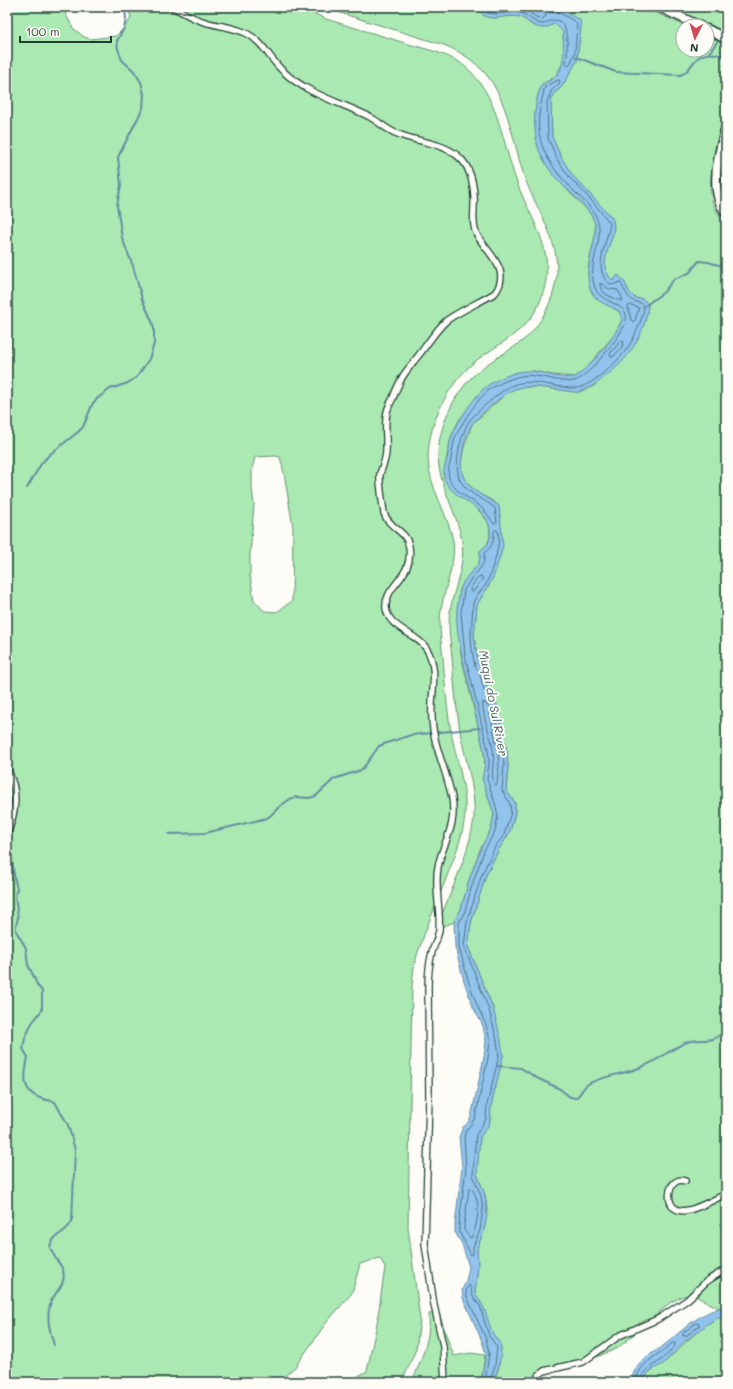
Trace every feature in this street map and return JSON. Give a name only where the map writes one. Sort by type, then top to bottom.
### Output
[{"type":"main road","points":[[659,7],[683,18]]},
{"type":"main road","points":[[715,33],[726,40]]},
{"type":"main road","points":[[726,127],[719,159],[716,188],[717,199],[726,213]]},
{"type":"street","points":[[172,7],[200,20],[246,33],[261,45],[283,72],[310,89],[370,118],[397,134],[453,151],[467,168],[471,181],[474,192],[473,222],[475,230],[478,237],[490,252],[501,273],[502,280],[495,293],[449,319],[440,326],[404,374],[386,413],[387,450],[380,480],[385,515],[391,525],[401,531],[406,538],[410,550],[406,571],[388,594],[386,608],[392,621],[427,649],[432,661],[434,672],[431,705],[433,736],[452,797],[452,825],[439,860],[437,870],[436,882],[439,931],[432,952],[428,972],[429,1098],[425,1244],[434,1305],[443,1346],[445,1382]]},
{"type":"street","points":[[7,770],[14,784],[16,796],[12,822],[7,834]]},
{"type":"street","points":[[685,1181],[682,1179],[674,1183],[669,1194],[670,1202],[673,1208],[679,1210],[689,1210],[726,1194]]},
{"type":"street","points":[[537,1382],[540,1373],[583,1362],[619,1336],[658,1320],[687,1300],[711,1278],[726,1269]]},
{"type":"green space","points":[[7,7],[62,7],[73,28],[84,37],[91,39],[116,36],[131,18],[128,7],[299,7],[329,20],[440,53],[457,61],[471,72],[480,83],[494,109],[516,180],[541,238],[547,266],[546,282],[541,299],[536,309],[524,326],[481,357],[460,377],[443,402],[432,430],[429,445],[429,470],[451,531],[454,551],[440,614],[440,629],[446,698],[452,737],[463,785],[465,812],[462,833],[456,854],[418,952],[414,967],[412,985],[408,1227],[420,1320],[416,1349],[402,1382],[348,1382],[367,1371],[377,1323],[385,1267],[380,1258],[360,1264],[352,1293],[326,1323],[295,1367],[278,1382],[7,1382]],"holes":[[[255,457],[280,457],[293,527],[292,601],[277,612],[264,611],[254,600],[250,575],[250,555],[254,505],[252,469]]]},
{"type":"green space","points":[[321,7],[481,7],[480,12],[489,17],[515,16],[524,19],[530,24],[542,27],[555,24],[563,32],[564,53],[562,65],[557,73],[542,87],[537,100],[535,110],[535,131],[537,142],[551,171],[588,211],[594,220],[595,234],[588,273],[589,280],[606,305],[621,313],[622,320],[615,334],[585,370],[575,377],[552,375],[534,371],[512,374],[488,386],[480,394],[459,420],[452,435],[448,449],[444,477],[453,491],[472,504],[489,523],[490,537],[487,545],[480,551],[480,560],[476,567],[470,573],[460,589],[457,613],[461,655],[484,751],[486,791],[494,814],[491,829],[480,850],[469,880],[461,909],[454,922],[444,926],[438,924],[469,843],[474,817],[474,806],[472,785],[462,742],[455,694],[449,628],[452,603],[460,572],[463,552],[459,529],[439,469],[439,443],[451,406],[467,382],[486,365],[526,338],[544,315],[555,287],[557,268],[556,256],[549,232],[524,176],[511,129],[499,94],[483,71],[472,60],[444,45]]},
{"type":"green space","points":[[549,7],[643,7],[675,21],[675,58],[715,58],[715,39],[724,44],[726,47],[726,113],[716,143],[712,169],[711,192],[715,207],[726,224],[726,1308],[719,1308],[693,1295],[683,1296],[671,1302],[618,1348],[585,1362],[538,1373],[539,1382],[494,1382],[499,1367],[501,1347],[493,1335],[475,1293],[478,1266],[477,1248],[484,1231],[487,1209],[485,1195],[477,1174],[477,1165],[480,1137],[488,1126],[490,1120],[491,1106],[503,1056],[493,1008],[468,947],[471,923],[486,875],[511,828],[515,812],[515,803],[506,790],[508,766],[507,751],[497,705],[487,688],[482,669],[479,666],[474,635],[477,605],[488,588],[500,556],[499,506],[476,492],[464,479],[461,471],[461,464],[464,447],[472,424],[508,392],[522,387],[539,387],[578,392],[594,386],[635,342],[645,318],[648,304],[644,300],[636,298],[632,295],[628,291],[624,281],[613,282],[607,273],[605,265],[613,233],[614,225],[612,218],[572,175],[561,157],[552,137],[551,102],[555,92],[561,88],[577,61],[581,26],[562,10],[552,9]]},
{"type":"green space","points":[[663,7],[726,7],[726,37],[715,31],[715,18],[688,18]]},
{"type":"green space","points":[[726,141],[726,211],[719,186]]},
{"type":"green space","points":[[439,1313],[454,1356],[471,1353],[485,1355],[481,1382],[412,1382],[427,1340],[429,1314]]},
{"type":"green space","points":[[718,1318],[726,1318],[726,1382],[645,1382],[646,1376],[653,1368],[664,1363],[703,1327]]},
{"type":"water","name":"Muqui do Sul River","points":[[481,7],[549,7],[552,9],[562,10],[580,20],[581,26],[577,61],[561,88],[555,92],[551,102],[552,137],[561,157],[572,175],[612,218],[614,225],[613,233],[605,265],[607,273],[613,281],[618,275],[624,281],[629,292],[635,298],[643,299],[648,304],[645,323],[637,341],[626,357],[607,376],[592,386],[577,392],[534,387],[510,391],[481,414],[473,423],[467,434],[463,450],[461,466],[462,473],[467,483],[475,491],[499,506],[503,546],[494,576],[477,605],[474,635],[479,666],[482,669],[487,688],[497,705],[507,751],[508,766],[506,790],[515,803],[515,812],[511,828],[486,875],[471,923],[468,947],[493,1008],[501,1040],[503,1056],[491,1106],[490,1120],[488,1126],[480,1137],[477,1174],[485,1195],[487,1215],[484,1231],[477,1248],[478,1266],[475,1293],[487,1317],[492,1332],[501,1347],[500,1361],[494,1382],[481,1382],[486,1354],[482,1341],[463,1298],[462,1290],[466,1281],[469,1267],[462,1244],[455,1232],[462,1167],[459,1137],[463,1127],[467,1124],[471,1117],[486,1041],[483,1026],[473,1007],[464,981],[455,947],[454,922],[461,909],[469,880],[480,850],[491,829],[494,814],[482,779],[485,763],[484,751],[459,643],[457,608],[462,584],[477,565],[480,557],[480,551],[486,546],[489,540],[490,531],[486,518],[474,506],[452,490],[447,484],[444,477],[444,470],[451,438],[455,429],[472,402],[482,390],[506,376],[525,371],[540,372],[568,378],[575,377],[582,372],[602,351],[614,335],[622,320],[619,311],[604,304],[596,298],[590,290],[588,270],[594,238],[594,221],[587,209],[561,183],[547,166],[537,144],[535,122],[537,97],[542,84],[554,78],[561,68],[564,50],[563,32],[555,24],[544,28],[539,28],[520,17],[489,17],[480,12]]},
{"type":"water","points":[[719,1308],[726,1308],[726,1318],[718,1318],[710,1322],[684,1342],[663,1364],[650,1371],[646,1376],[645,1382],[632,1382],[635,1369],[643,1360],[703,1315]]},
{"type":"waterway","points":[[27,488],[41,464],[49,455],[83,427],[93,403],[110,389],[128,383],[137,377],[149,359],[154,344],[154,329],[152,321],[142,299],[133,266],[122,238],[117,205],[121,185],[118,157],[143,108],[144,94],[141,82],[134,71],[122,60],[118,49],[117,41],[124,28],[126,19],[125,7]]},
{"type":"waterway","points":[[715,45],[720,39]]},
{"type":"waterway","points":[[576,57],[616,72],[680,75],[687,71],[697,58],[705,54],[713,54],[726,58]]},
{"type":"waterway","points":[[646,305],[664,292],[674,279],[689,273],[699,261],[726,267]]},
{"type":"waterway","points":[[169,834],[205,833],[267,818],[290,799],[296,797],[309,798],[316,796],[334,779],[361,770],[379,746],[411,735],[480,728]]},
{"type":"waterway","points":[[7,846],[13,866],[17,889],[15,895],[18,918],[16,931],[26,948],[28,965],[37,985],[42,991],[42,1010],[32,1023],[25,1038],[23,1049],[28,1057],[25,1081],[29,1091],[34,1095],[42,1099],[55,1102],[68,1125],[75,1150],[72,1221],[70,1225],[54,1239],[50,1247],[62,1269],[64,1276],[63,1281],[52,1300],[48,1315],[54,1345]]},
{"type":"waterway","points":[[498,1066],[521,1068],[537,1078],[560,1089],[570,1097],[576,1098],[586,1085],[594,1081],[644,1066],[687,1042],[716,1038],[726,1029]]}]
